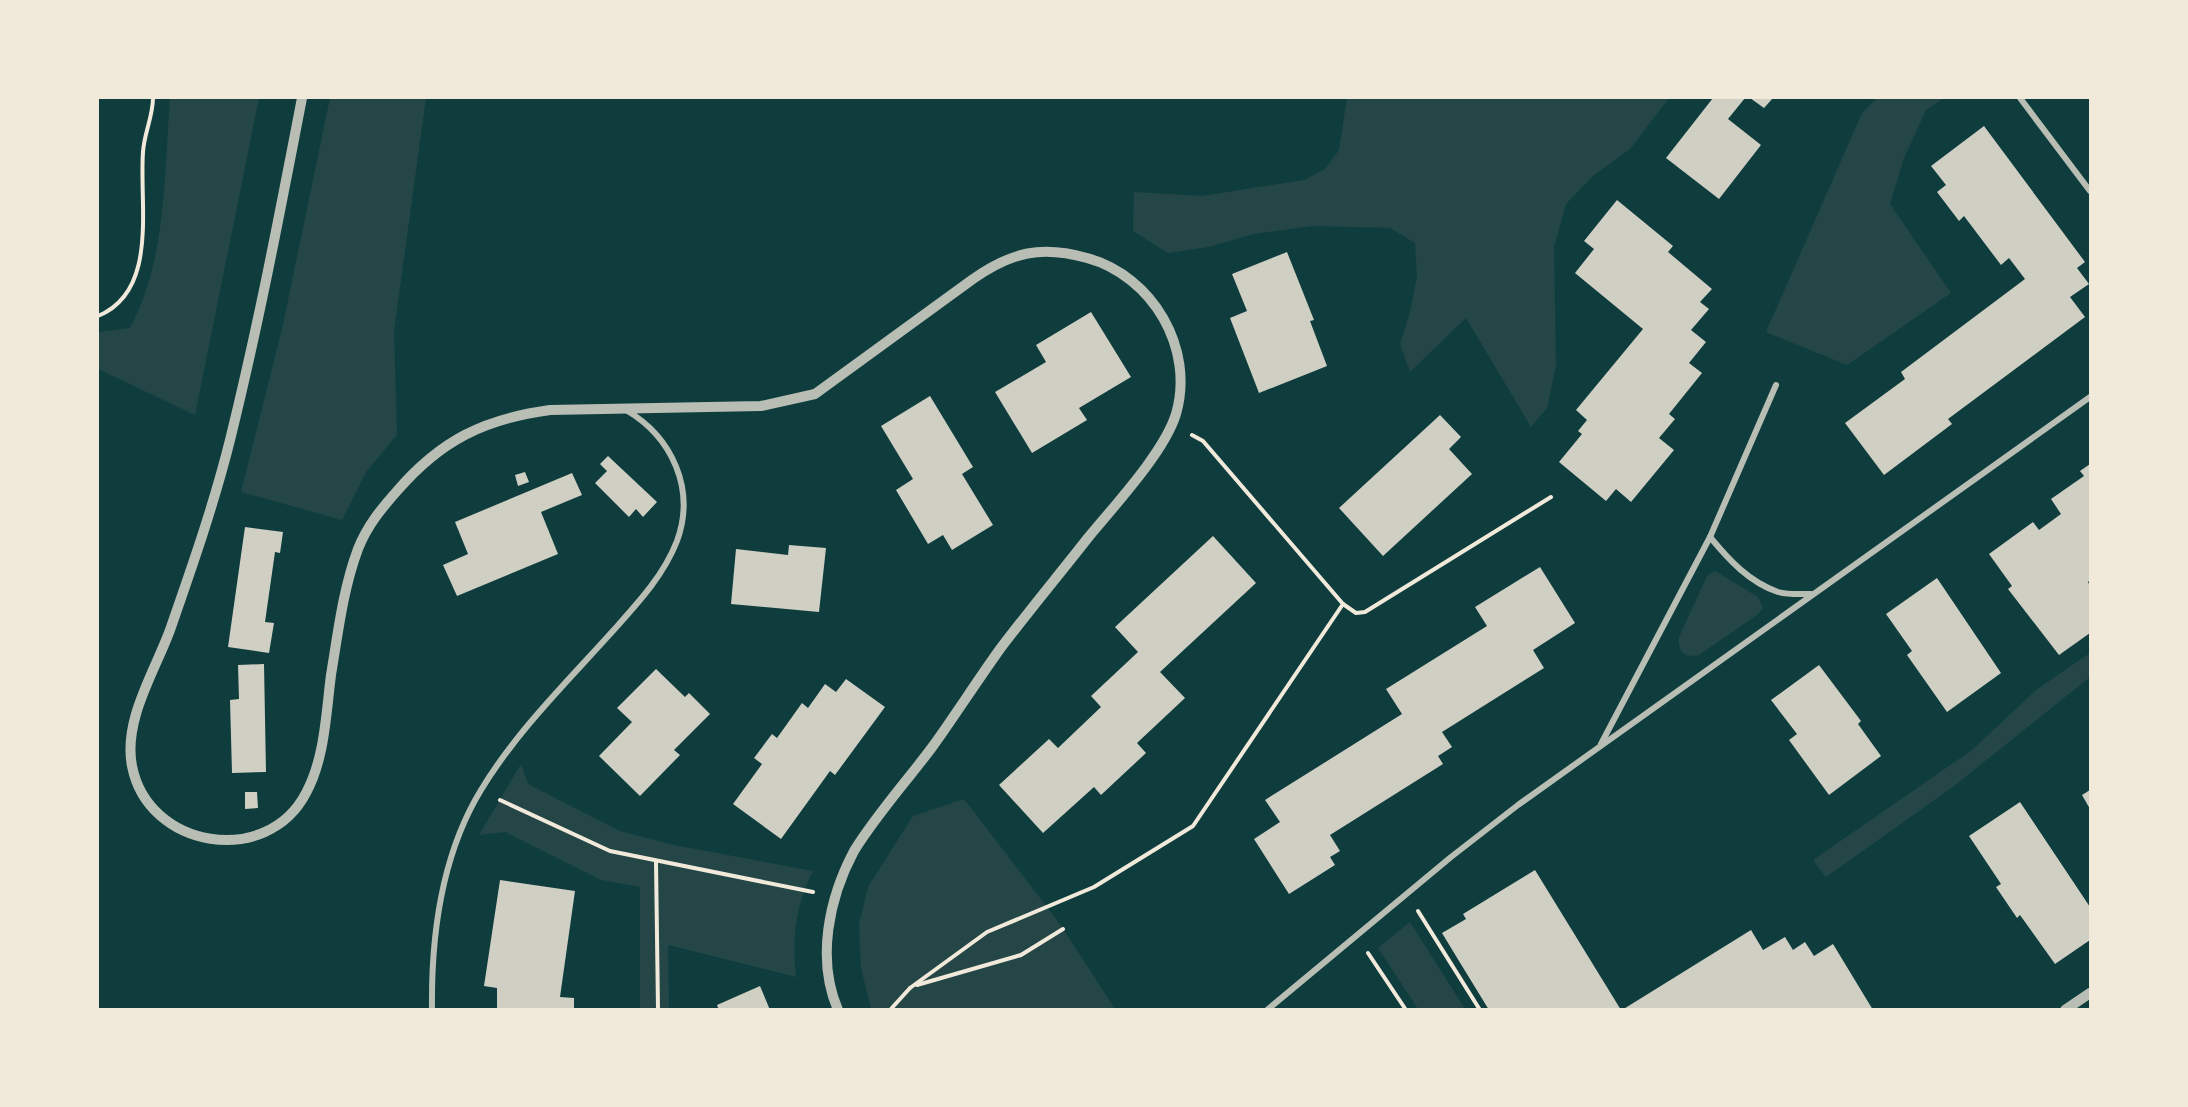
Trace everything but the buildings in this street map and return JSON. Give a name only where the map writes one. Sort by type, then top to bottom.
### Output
[{"type":"street","points":[[302,98],[272,254],[230,440],[201,542],[145,691],[133,732],[132,766],[147,802],[164,820],[201,838],[242,839],[269,829],[290,813],[305,796],[318,765],[341,613],[358,550],[372,519],[428,458],[458,437],[486,424],[522,414],[550,410],[762,406],[815,394],[995,264],[1017,255],[1037,252],[1076,255],[1110,266],[1147,293],[1169,329],[1176,350],[1180,396],[1175,417],[1164,438],[1000,649],[932,746],[866,831],[842,873],[835,896],[827,943],[829,974],[838,1010]]},
{"type":"street","points":[[2020,98],[2091,191]]},
{"type":"street","points":[[1600,747],[1710,537],[1776,385]]},
{"type":"street","points":[[1267,1010],[1451,857],[1812,594],[2091,397]]},
{"type":"street","points":[[432,1010],[432,971],[438,917],[450,867],[470,811],[508,749],[644,596],[666,564],[676,543],[682,524],[684,501],[679,472],[658,434],[645,421],[625,410]]},
{"type":"street","points":[[1710,537],[1728,559],[1751,578],[1780,593],[1812,594]]},
{"type":"street","points":[[2065,1010],[2091,993]]},
{"type":"path","points":[[98,316],[115,308],[136,278],[143,235],[143,149],[153,98]]},
{"type":"path","points":[[1192,435],[1203,441],[1344,604],[1356,613],[1365,612],[1551,497]]},
{"type":"path","points":[[891,1010],[910,988],[987,932],[1094,887],[1193,826],[1344,604]]},
{"type":"path","points":[[495,797],[610,851],[835,896]]},
{"type":"path","points":[[656,862],[658,1010]]},
{"type":"path","points":[[1418,911],[1480,1010]]},
{"type":"path","points":[[910,988],[928,980],[1021,955],[1063,929]]},
{"type":"path","points":[[1368,952],[1406,1010]]},
{"type":"shaded area","points":[[170,98],[259,98],[195,415],[98,369],[98,332],[130,328],[151,274],[162,216]]},
{"type":"shaded area","points":[[330,98],[426,98],[394,331],[397,435],[366,472],[342,520],[241,492],[282,329]]},
{"type":"shaded area","points":[[1347,98],[1669,98],[1630,149],[1593,176],[1566,204],[1554,247],[1556,366],[1547,408],[1531,427],[1466,318],[1410,372],[1400,344],[1410,312],[1417,276],[1415,243],[1390,228],[1313,226],[1254,234],[1208,247],[1168,253],[1133,231],[1134,192],[1202,196],[1304,180],[1325,169],[1339,150]]},
{"type":"shaded area","points":[[1877,98],[1944,98],[1926,110],[1904,158],[1890,204],[1951,293],[1847,365],[1766,332],[1862,113]]},
{"type":"shaded area","points":[[1715,571],[1758,597],[1763,608],[1757,615],[1699,655],[1689,656],[1681,650],[1679,637],[1707,576]]},
{"type":"shaded area","points":[[2090,653],[2090,677],[1954,786],[1826,877],[1813,860],[1972,750],[2036,690]]},
{"type":"shaded area","points":[[521,764],[528,784],[620,831],[674,845],[813,871],[802,897],[796,922],[794,949],[796,977],[668,945],[669,1009],[640,1009],[640,887],[601,880],[505,832],[479,835]]},
{"type":"shaded area","points":[[964,799],[1060,924],[1115,1009],[871,1009],[861,968],[859,924],[868,887],[913,816]]},
{"type":"shaded area","points":[[1410,922],[1465,1009],[1418,1009],[1378,948]]}]
